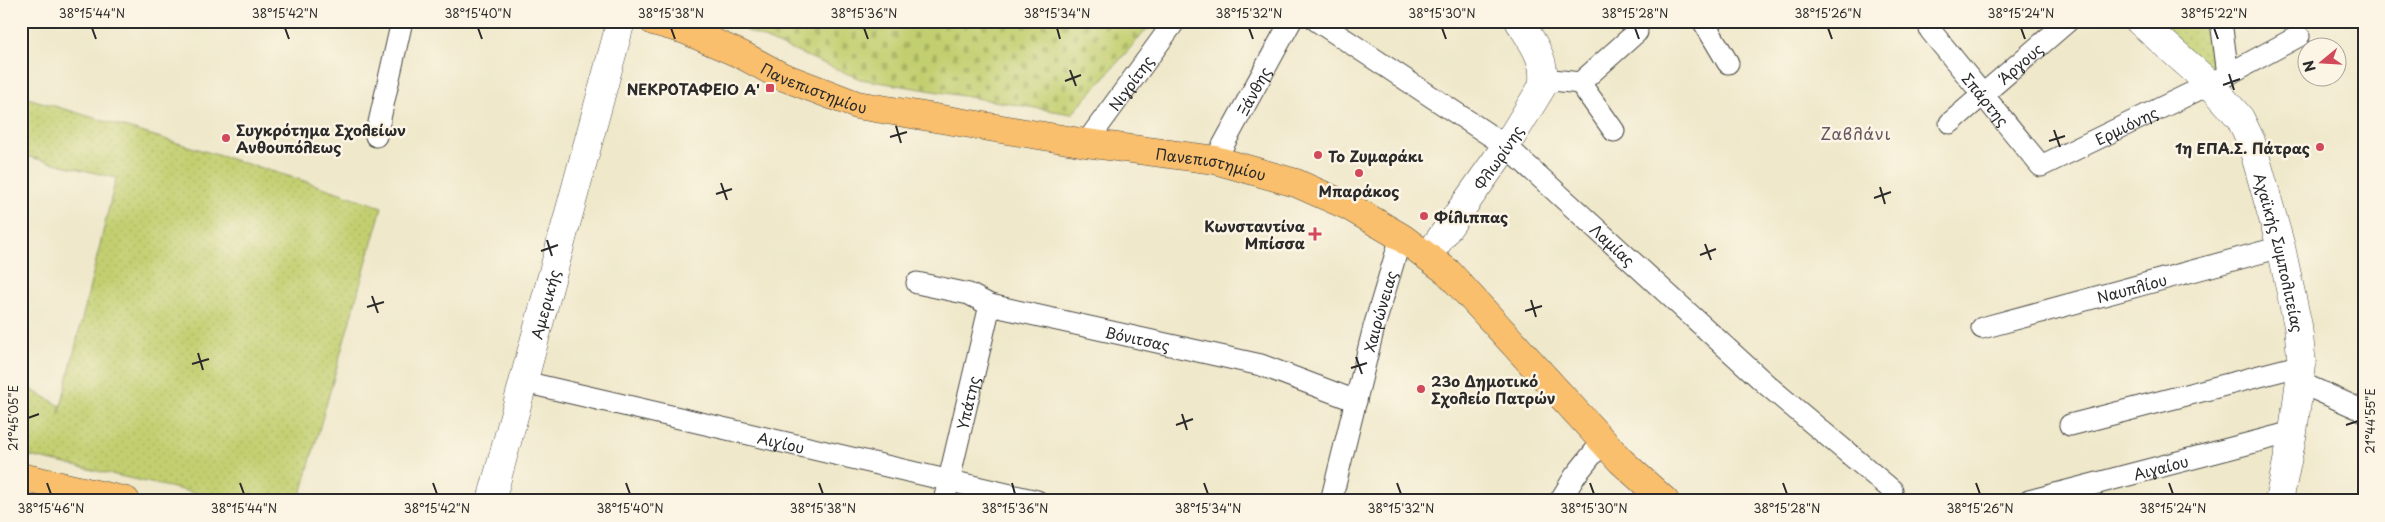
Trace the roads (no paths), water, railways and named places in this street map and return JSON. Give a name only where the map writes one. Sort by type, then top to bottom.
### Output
[{"type":"main road","name":"Πανεπιστημίου","points":[[653,21],[685,30],[742,55],[781,76],[857,105],[1086,143],[1215,160],[1296,183],[1348,206],[1401,237],[1428,256],[1457,282],[1621,461],[1659,498]]},
{"type":"main road","points":[[21,477],[126,501]]},
{"type":"street","points":[[376,136],[402,21]]},
{"type":"street","name":"Αμερικής","points":[[491,501],[621,21]]},
{"type":"street","name":"Νιγρίτης","points":[[1086,143],[1175,21]]},
{"type":"street","name":"Ξάνθης","points":[[1215,160],[1291,21]]},
{"type":"street","name":"Λαμίας","points":[[1317,21],[1506,146],[1767,384],[1892,490]]},
{"type":"street","points":[[1519,21],[1542,62],[1544,78],[1580,83],[1614,131]]},
{"type":"street","points":[[1703,21],[1728,63]]},
{"type":"street","name":"Άργους","points":[[1950,123],[2068,21]]},
{"type":"street","name":"Αχαϊκής Συμπολιτείας","points":[[2139,21],[2219,80],[2251,141],[2281,247],[2298,326],[2302,374],[2280,501]]},
{"type":"street","points":[[2219,80],[2221,21]]},
{"type":"street","name":"Σπάρτης","points":[[1930,30],[2041,166]]},
{"type":"street","points":[[1580,83],[1637,32]]},
{"type":"street","name":"Ερμιόνης","points":[[2041,166],[2219,80],[2299,36]]},
{"type":"street","name":"Φλωρίνης","points":[[1428,256],[1506,146],[1538,95],[1544,78]]},
{"type":"street","name":"Χαιρώνειας","points":[[1331,501],[1374,327],[1401,237]]},
{"type":"street","name":"Ναυπλίου","points":[[1982,328],[2281,247]]},
{"type":"street","name":"Βόνιτσας","points":[[917,282],[969,294],[990,305],[1261,365],[1356,401]]},
{"type":"street","name":"Υπάτης","points":[[946,490],[990,305]]},
{"type":"street","points":[[2070,425],[2302,374],[2364,411]]},
{"type":"street","name":"Αιγίου","points":[[524,382],[946,490],[1037,501]]},
{"type":"street","name":"Αιγαίου","points":[[2029,501],[2293,432]]},
{"type":"street","points":[[1560,501],[1575,476],[1603,441]]},
{"type":"place","name":"ΝΕΚΡΟΤΑΦΕΙΟ Α'","points":[[770,88]]},
{"type":"place","name":"Συγκρότημα Σχολείων Ανθουπόλεως","points":[[226,138]]},
{"type":"place","name":"1η ΕΠΑ.Σ. Πάτρας","points":[[2320,147]]},
{"type":"place","name":"Το Ζυμαράκι","points":[[1318,155]]},
{"type":"place","name":"Μπαράκος","points":[[1359,173]]},
{"type":"place","name":"Φίλιππας","points":[[1424,216]]},
{"type":"place","name":"Κωνσταντίνα Μπίσσα","points":[[1315,234]]},
{"type":"place","name":"23ο Δημοτικό Σχολείο Πατρών","points":[[1421,389]]},
{"type":"district","name":"Ζαβλάνι","points":[[1856,133]]}]
